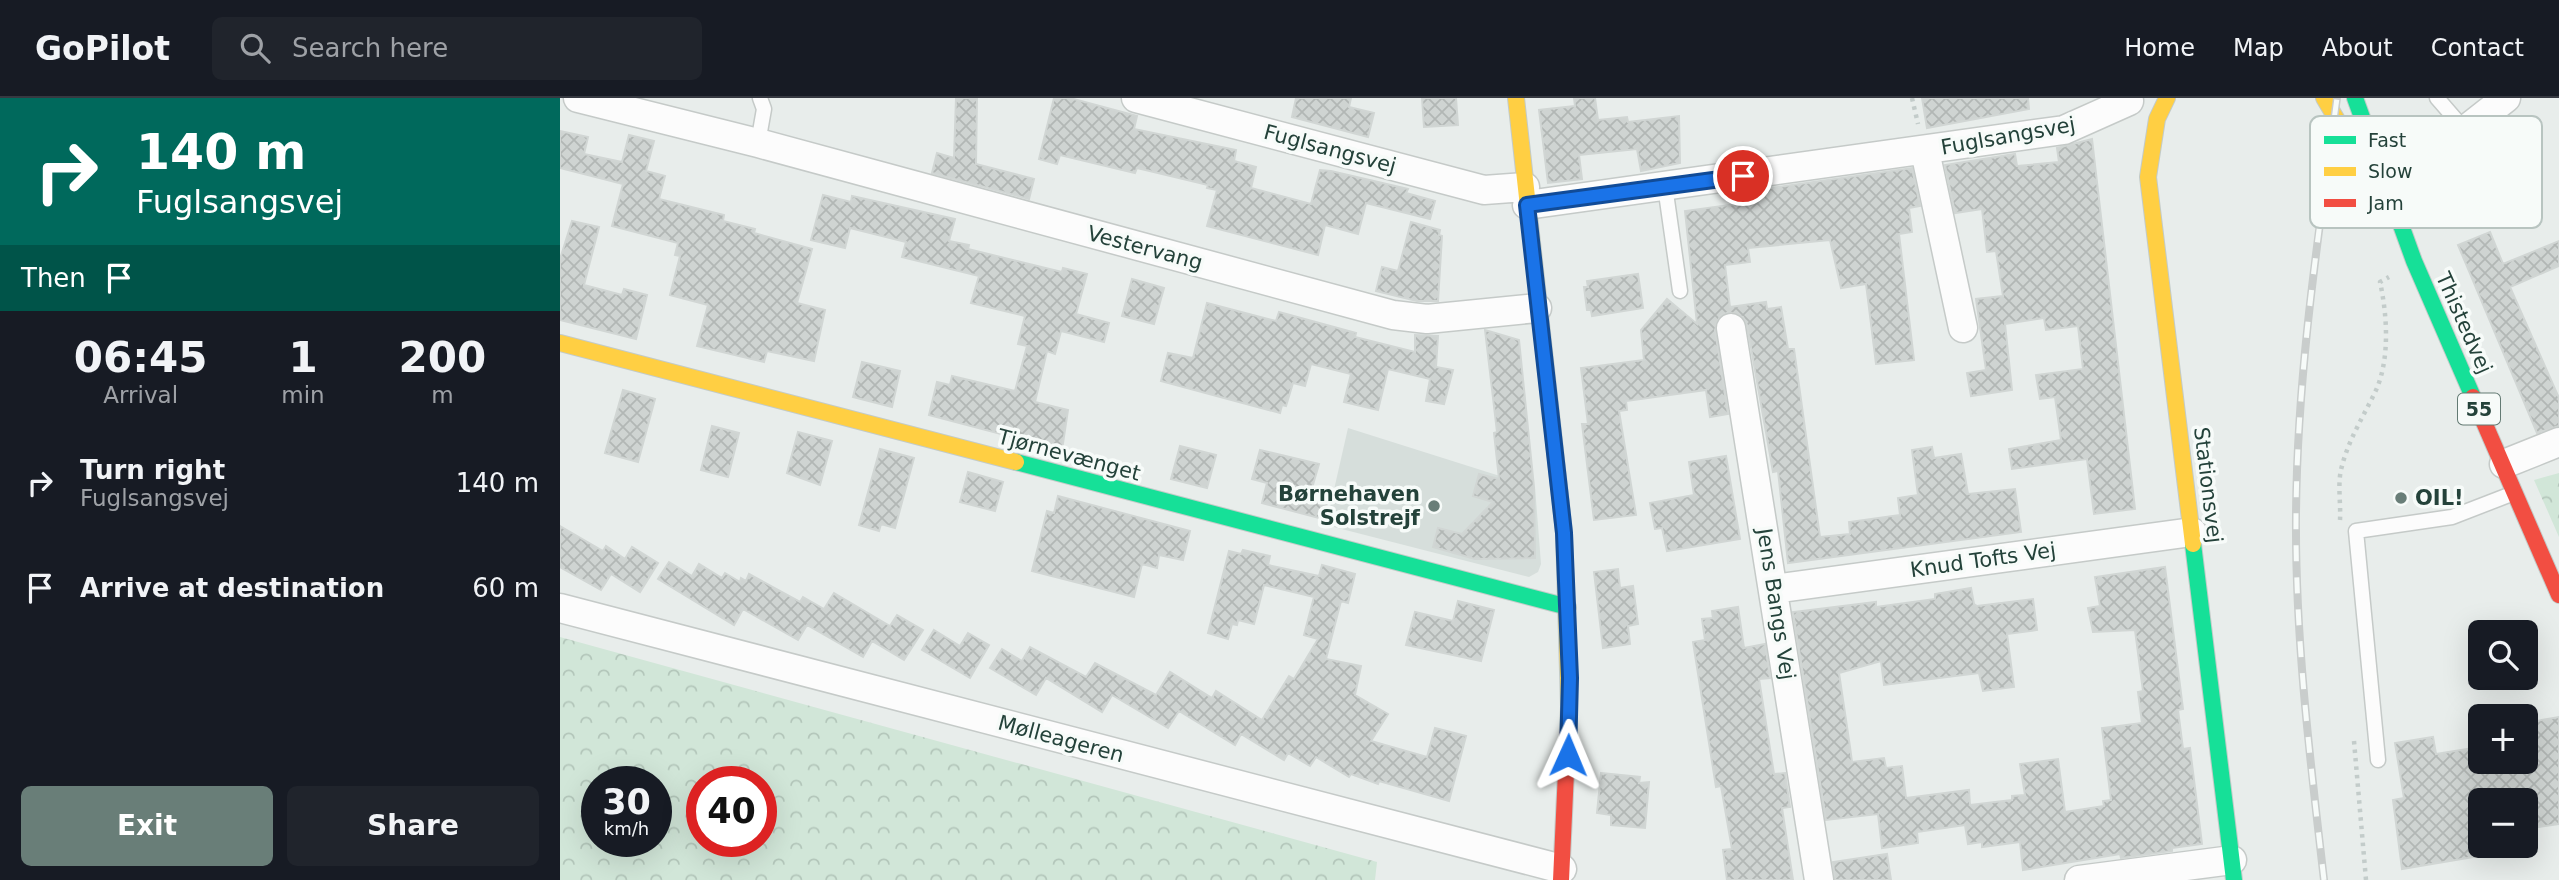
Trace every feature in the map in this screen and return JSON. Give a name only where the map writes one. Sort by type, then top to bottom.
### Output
[{"type":"street","name":"Vestervang","points":[[578,98],[758,143],[1392,315],[1427,318],[1537,308]]},
{"type":"street","name":"Fuglsangsvej","points":[[1136,98],[1484,190],[1526,196],[1665,186],[2064,130],[2128,99]]},
{"type":"street","points":[[1516,98],[1537,308],[1564,533],[1569,607],[1569,742],[1562,874]]},
{"type":"street","name":"Thistedvej","points":[[2324,98],[2336,116]]},
{"type":"street","name":"Thistedvej","points":[[2355,98],[2360,116]]},
{"type":"street","points":[[2482,116],[2506,98]]},
{"type":"street","points":[[2128,99],[2162,109]]},
{"type":"street","name":"Stationsvej","points":[[2162,109],[2148,177],[2233,870]]},
{"type":"street","name":"Fuglsangsvej","points":[[1925,151],[1963,328]]},
{"type":"street","name":"Thistedvej","points":[[2401,228],[2559,595]]},
{"type":"street","name":"Jens Bangs Vej","points":[[1731,328],[1819,880]]},
{"type":"street","name":"Tjørnevænget","points":[[560,343],[1569,607]]},
{"type":"street","points":[[2504,464],[2559,442]]},
{"type":"street","name":"Knud Tofts Vej","points":[[1774,589],[2192,532]]},
{"type":"street","name":"Mølleageren","points":[[560,608],[1562,874]]},
{"type":"street","points":[[2079,880],[2233,870]]},
{"type":"lane","points":[[758,143],[764,110],[760,98]]},
{"type":"lane","points":[[2437,98],[2453,116]]},
{"type":"lane","points":[[1665,186],[1680,291]]},
{"type":"lane","points":[[2378,760],[2357,531],[2452,517],[2515,492]]},
{"type":"path","points":[[2340,534],[2341,469],[2349,442],[2378,385],[2385,349],[2386,310],[2380,282],[2414,261]]},
{"type":"path","points":[[2353,730],[2366,880]]},
{"type":"shaded area","name":"Børnehaven Solstrejf","points":[[1348,428],[1535,487],[1541,564],[1538,572],[1529,577],[1326,525]]},
{"type":"green space","points":[[2559,473],[2559,537],[2534,480]]},
{"type":"green space","points":[[560,637],[1377,862],[1375,880],[560,880]]},
{"type":"building","points":[[956,98],[977,98],[976,164],[1034,179],[1029,199],[932,173],[937,153],[954,158]]},
{"type":"building","points":[[1054,98],[1070,98],[1137,116],[1134,129],[1236,150],[1234,161],[1256,167],[1251,188],[1311,204],[1320,170],[1331,171],[1408,189],[1406,193],[1435,201],[1430,219],[1366,203],[1358,234],[1325,225],[1318,255],[1207,226],[1217,190],[1207,188],[1208,185],[1137,168],[1135,173],[1060,155],[1057,164],[1039,159]]},
{"type":"building","points":[[1296,98],[1351,98],[1349,107],[1374,113],[1368,137],[1292,117]]},
{"type":"building","points":[[1422,98],[1456,98],[1458,125],[1424,127]]},
{"type":"building","points":[[1574,98],[1595,98],[1598,120],[1627,117],[1628,122],[1679,116],[1680,163],[1641,171],[1637,149],[1579,155],[1582,179],[1548,183],[1539,110],[1575,106]]},
{"type":"building","points":[[1922,98],[2028,98],[2029,109],[1927,128]]},
{"type":"building","points":[[560,131],[588,137],[584,154],[622,162],[629,135],[654,141],[646,171],[665,176],[659,199],[724,215],[723,221],[755,229],[754,233],[812,249],[797,303],[825,310],[814,361],[767,351],[764,362],[697,346],[708,305],[670,295],[680,256],[675,255],[678,243],[612,226],[623,184],[560,168]]},
{"type":"building","points":[[2092,139],[2135,509],[2094,514],[2087,459],[2012,469],[2009,449],[2061,440],[2055,397],[2040,399],[2036,375],[2083,369],[2078,326],[2046,330],[2044,318],[2005,324],[2012,390],[1971,396],[1967,373],[1986,370],[1976,299],[2003,296],[1996,251],[1987,252],[1982,209],[1955,213],[1945,165],[2015,154],[2017,166],[2059,162],[2057,148]]},
{"type":"building","points":[[1912,168],[1920,206],[1909,208],[1912,232],[1899,234],[1914,360],[1876,364],[1866,284],[1841,288],[1830,240],[1748,248],[1750,262],[1725,265],[1730,307],[1766,302],[1767,309],[1781,307],[1788,349],[1794,349],[1820,537],[1850,534],[1849,522],[1900,515],[1898,498],[1918,495],[1912,450],[1932,447],[1934,458],[1961,454],[1968,494],[2015,489],[2021,532],[1788,563],[1778,471],[1773,472],[1747,325],[1743,317],[1729,312],[1720,316],[1715,330],[1728,414],[1710,417],[1706,390],[1626,401],[1627,410],[1619,411],[1636,515],[1594,520],[1582,424],[1588,424],[1581,368],[1644,360],[1641,330],[1667,299],[1697,324],[1685,211],[1737,204],[1735,193]]},
{"type":"building","points":[[823,195],[851,202],[852,196],[955,219],[949,241],[969,245],[968,249],[1062,272],[1063,268],[1087,274],[1076,314],[1109,323],[1104,342],[1061,331],[1055,354],[1047,351],[1035,402],[1068,410],[1062,450],[929,415],[937,382],[950,385],[952,376],[1015,391],[1027,346],[1018,344],[1025,316],[971,303],[979,276],[902,257],[906,242],[850,228],[845,248],[811,240]]},
{"type":"building","points":[[572,221],[599,227],[584,285],[622,295],[624,289],[647,295],[636,339],[560,320],[560,259]]},
{"type":"building","points":[[1411,222],[1440,230],[1439,235],[1442,236],[1438,301],[1417,301],[1376,291],[1382,267],[1398,271]]},
{"type":"building","points":[[2490,232],[2503,264],[2559,241],[2559,266],[2510,287],[2559,398],[2559,426],[2537,433],[2458,245]]},
{"type":"building","points":[[1638,274],[1643,308],[1592,316],[1591,310],[1587,310],[1584,287],[1588,287],[1587,281]]},
{"type":"building","points":[[1132,279],[1164,288],[1154,324],[1122,316]]},
{"type":"building","points":[[1207,303],[1276,321],[1279,312],[1356,333],[1355,337],[1415,352],[1415,335],[1438,336],[1436,367],[1453,370],[1444,404],[1426,401],[1430,379],[1388,369],[1378,410],[1344,402],[1351,374],[1311,364],[1305,386],[1293,383],[1286,406],[1282,405],[1280,413],[1161,381],[1168,353],[1193,358]]},
{"type":"building","points":[[1485,330],[1519,340],[1534,487],[1535,558],[1475,559],[1433,547],[1438,528],[1462,534],[1493,502],[1473,496],[1479,474],[1499,479],[1494,433],[1497,432]]},
{"type":"building","points":[[862,362],[900,371],[892,407],[853,397]]},
{"type":"building","points":[[623,390],[655,399],[638,462],[605,453]]},
{"type":"building","points":[[712,426],[739,433],[728,477],[701,470]]},
{"type":"building","points":[[798,432],[832,441],[820,485],[787,473]]},
{"type":"building","points":[[1180,446],[1216,455],[1207,488],[1171,479]]},
{"type":"building","points":[[880,449],[914,458],[895,528],[881,524],[879,531],[859,525]]},
{"type":"building","points":[[1260,450],[1319,464],[1310,495],[1328,500],[1323,519],[1262,503],[1267,483],[1252,479]]},
{"type":"building","points":[[1726,456],[1740,539],[1667,551],[1662,528],[1655,529],[1650,503],[1694,495],[1689,462]]},
{"type":"building","points":[[968,472],[1003,482],[995,511],[960,502]]},
{"type":"building","points":[[1058,496],[1190,531],[1183,560],[1159,555],[1157,568],[1142,564],[1134,597],[1032,571],[1047,511],[1054,513]]},
{"type":"building","points":[[560,526],[603,551],[606,546],[625,559],[632,547],[658,563],[640,592],[611,574],[601,590],[560,567]]},
{"type":"building","points":[[1243,550],[1270,556],[1268,565],[1319,576],[1322,565],[1355,574],[1348,603],[1341,601],[1326,659],[1361,666],[1355,695],[1388,714],[1371,741],[1427,757],[1435,728],[1466,736],[1449,801],[1379,781],[1378,784],[1351,774],[1349,777],[1316,757],[1310,766],[1288,753],[1284,760],[1241,734],[1235,745],[1179,711],[1168,728],[1112,695],[1102,712],[1046,678],[1036,695],[990,668],[1002,649],[1022,661],[1030,647],[1086,677],[1095,663],[1156,695],[1170,672],[1212,698],[1216,691],[1262,720],[1289,676],[1294,679],[1318,639],[1304,635],[1314,597],[1264,585],[1254,624],[1238,620],[1237,625],[1232,624],[1228,639],[1208,633],[1229,551],[1241,554]]},
{"type":"building","points":[[669,562],[692,576],[699,564],[722,578],[725,573],[740,582],[741,578],[746,581],[749,574],[800,602],[803,597],[824,609],[834,593],[890,626],[897,615],[923,630],[904,660],[872,641],[863,657],[807,625],[798,640],[743,609],[734,625],[658,579]]},
{"type":"building","points":[[2165,567],[2183,709],[2178,710],[2183,749],[2190,748],[2202,844],[2172,848],[2172,851],[2121,858],[2120,854],[2023,870],[2020,842],[1982,847],[1982,842],[1968,844],[1965,825],[1917,832],[1918,843],[1882,848],[1878,814],[1826,820],[1793,612],[1876,602],[1876,607],[1935,599],[1935,594],[1971,588],[1974,604],[1977,606],[2033,599],[2037,630],[2007,634],[2014,687],[1983,691],[1979,673],[1884,685],[1881,661],[1839,673],[1852,762],[1884,758],[1886,768],[1902,766],[1906,798],[1969,790],[1970,805],[2012,800],[2012,796],[2025,795],[2020,764],[2058,759],[2065,812],[2104,806],[2103,801],[2111,800],[2102,728],[2142,723],[2138,692],[2143,691],[2135,630],[2093,632],[2088,608],[2100,606],[2095,577]]},
{"type":"building","points":[[1618,569],[1620,588],[1633,586],[1638,624],[1628,626],[1630,644],[1603,648],[1594,572]]},
{"type":"building","points":[[1458,601],[1494,610],[1481,661],[1406,645],[1415,612],[1453,621]]},
{"type":"building","points":[[1738,607],[1744,648],[1765,644],[1770,678],[1759,679],[1774,774],[1785,773],[1790,807],[1782,808],[1793,880],[1727,880],[1723,850],[1732,849],[1721,786],[1716,787],[1693,642],[1705,640],[1702,619],[1713,618],[1712,611]]},
{"type":"building","points":[[934,630],[960,646],[968,633],[989,645],[970,678],[922,650]]},
{"type":"building","points":[[2559,717],[2559,824],[2538,827],[2538,788],[2468,788],[2468,858],[2402,869],[2393,800],[2404,798],[2395,743],[2433,737],[2436,754],[2468,749],[2468,774],[2538,774],[2538,721]]},
{"type":"building","points":[[1601,773],[1640,777],[1639,783],[1649,782],[1645,828],[1611,825],[1611,815],[1597,813]]},
{"type":"building","points":[[1887,854],[1891,880],[1835,880],[1833,862]]},
{"type":"railway","points":[[2335,116],[2337,98]]},
{"type":"railway","points":[[2320,228],[2300,410],[2296,561],[2309,744],[2324,880]]},
{"type":"traffic: fast","points":[[2355,98],[2362,116]]},
{"type":"traffic: fast","points":[[2402,228],[2473,397]]},
{"type":"traffic: fast","points":[[1016,462],[1568,607]]},
{"type":"traffic: fast","points":[[2193,544],[2234,880]]},
{"type":"traffic: slow","points":[[1516,98],[1564,532],[1569,707]]},
{"type":"traffic: slow","points":[[2167,98],[2157,119],[2148,177],[2193,544]]},
{"type":"traffic: slow","points":[[2324,98],[2335,116]]},
{"type":"traffic: slow","points":[[560,343],[1016,462]]},
{"type":"traffic: jam","points":[[2473,397],[2559,595]]},
{"type":"traffic: jam","points":[[1561,880],[1569,707]]},
{"type":"place","name":"OIL!","points":[[2401,498]]},
{"type":"place","name":"Børnehaven Solstrejf","points":[[1434,506]]},
{"type":"route","points":[[1568,755],[1569,607],[1564,533],[1527,205],[1743,176]]}]
